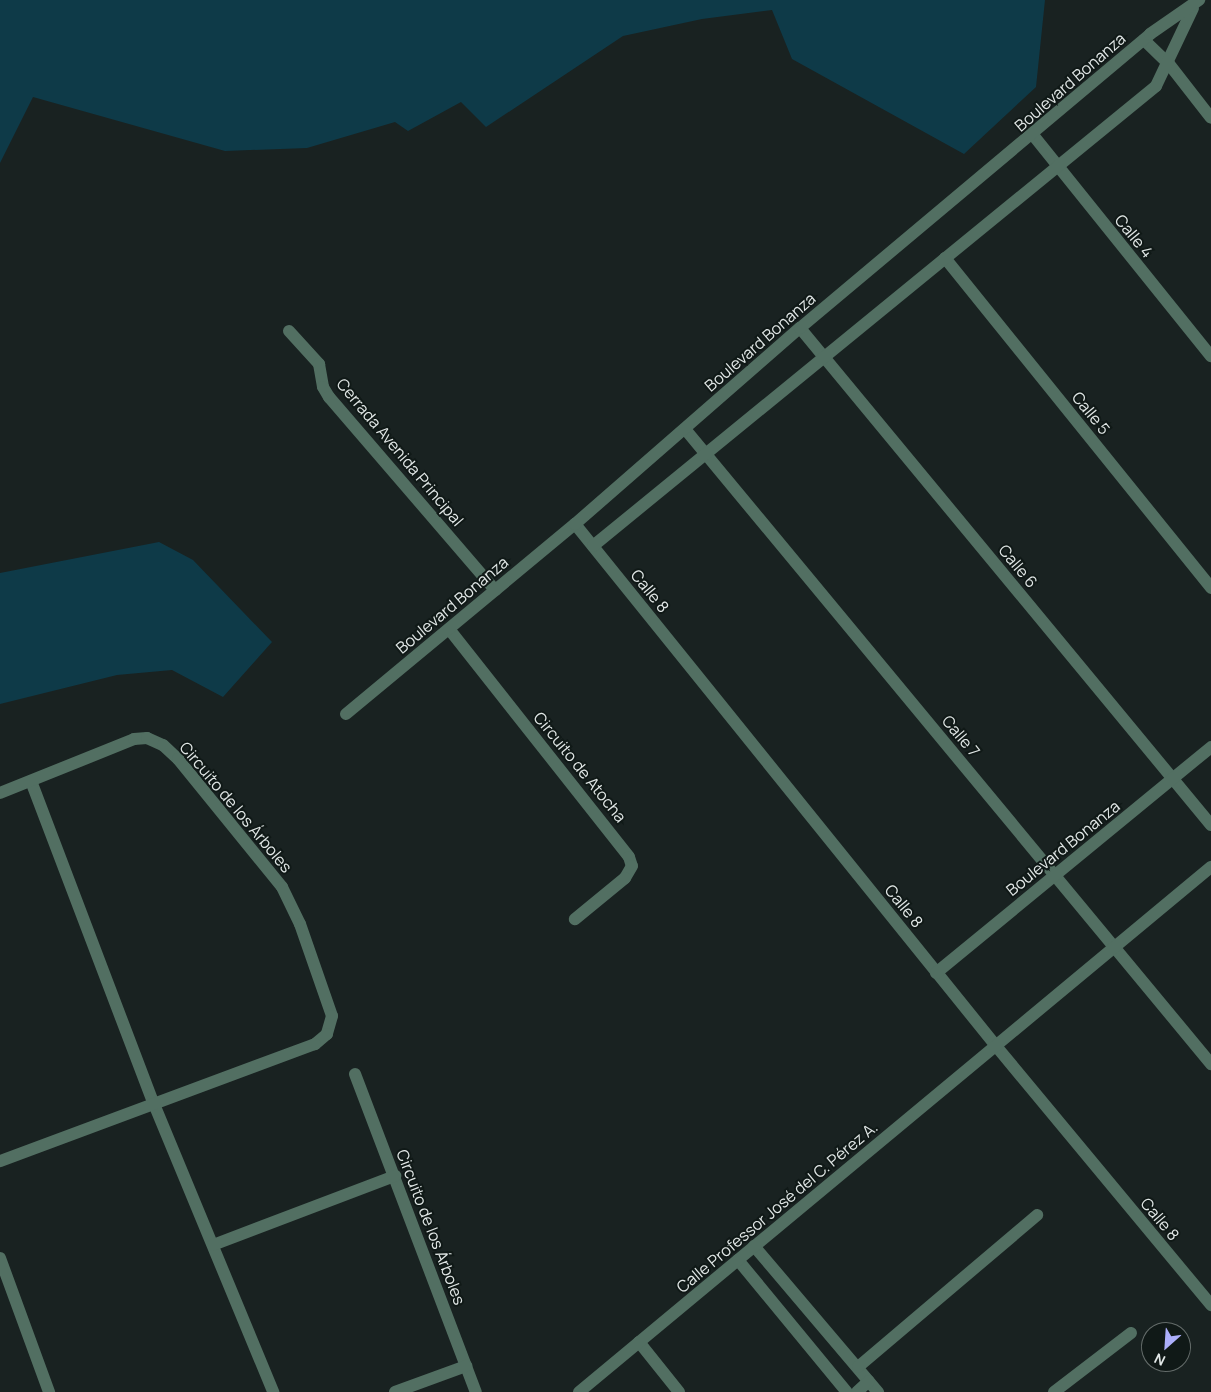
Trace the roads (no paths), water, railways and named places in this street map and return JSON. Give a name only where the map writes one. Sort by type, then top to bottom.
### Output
[{"type":"street","name":"Boulevard Bonanza","points":[[346,714],[575,524],[800,328],[1033,135],[1144,40],[1199,0],[1182,30],[1168,64],[1156,86],[593,546]]},
{"type":"street","points":[[1144,40],[1168,64],[1211,118]]},
{"type":"street","name":"Calle 4","points":[[1033,135],[1211,356]]},
{"type":"street","name":"Calle 5","points":[[945,258],[1211,588]]},
{"type":"street","name":"Calle 6","points":[[800,328],[1211,825]]},
{"type":"street","name":"Cerrada Avenida Principal","points":[[289,331],[322,369],[323,387],[329,397],[496,590]]},
{"type":"street","name":"Calle 7","points":[[685,429],[1211,1064]]},
{"type":"street","name":"Calle 8","points":[[575,524],[936,973],[1211,1305]]},
{"type":"street","name":"Circuito de Atocha","points":[[449,629],[629,857],[632,866],[626,878],[575,919]]},
{"type":"street","name":"Circuito de los Árboles","points":[[0,794],[134,739],[147,738],[157,742],[178,759],[266,864],[292,905],[332,1012],[330,1027],[323,1038],[154,1104],[0,1161]]},
{"type":"street","name":"Boulevard Bonanza","points":[[936,973],[1211,748]]},
{"type":"street","points":[[31,781],[154,1104],[272,1392]]},
{"type":"street","points":[[996,1046],[1211,867]]},
{"type":"street","name":"Calle Professor José del C. Pérez A.","points":[[579,1392],[996,1046]]},
{"type":"street","name":"Circuito de los Árboles","points":[[356,1074],[476,1392]]},
{"type":"street","points":[[213,1245],[395,1176]]},
{"type":"street","points":[[858,1367],[1037,1215]]},
{"type":"street","points":[[754,1246],[878,1392]]},
{"type":"street","points":[[0,1258],[49,1392]]},
{"type":"street","points":[[738,1260],[847,1392]]},
{"type":"street","points":[[1054,1392],[1131,1332]]},
{"type":"street","points":[[639,1342],[679,1392]]},
{"type":"street","points":[[395,1392],[466,1366]]},
{"type":"street","points":[[857,1392],[869,1381]]},
{"type":"water","points":[[0,0],[1045,0],[1036,87],[964,154],[792,59],[772,10],[702,19],[623,36],[486,127],[461,102],[408,131],[395,122],[307,148],[225,151],[33,97],[0,163]]},
{"type":"water","points":[[159,542],[193,560],[272,642],[223,697],[172,670],[117,675],[0,704],[0,573]]}]
